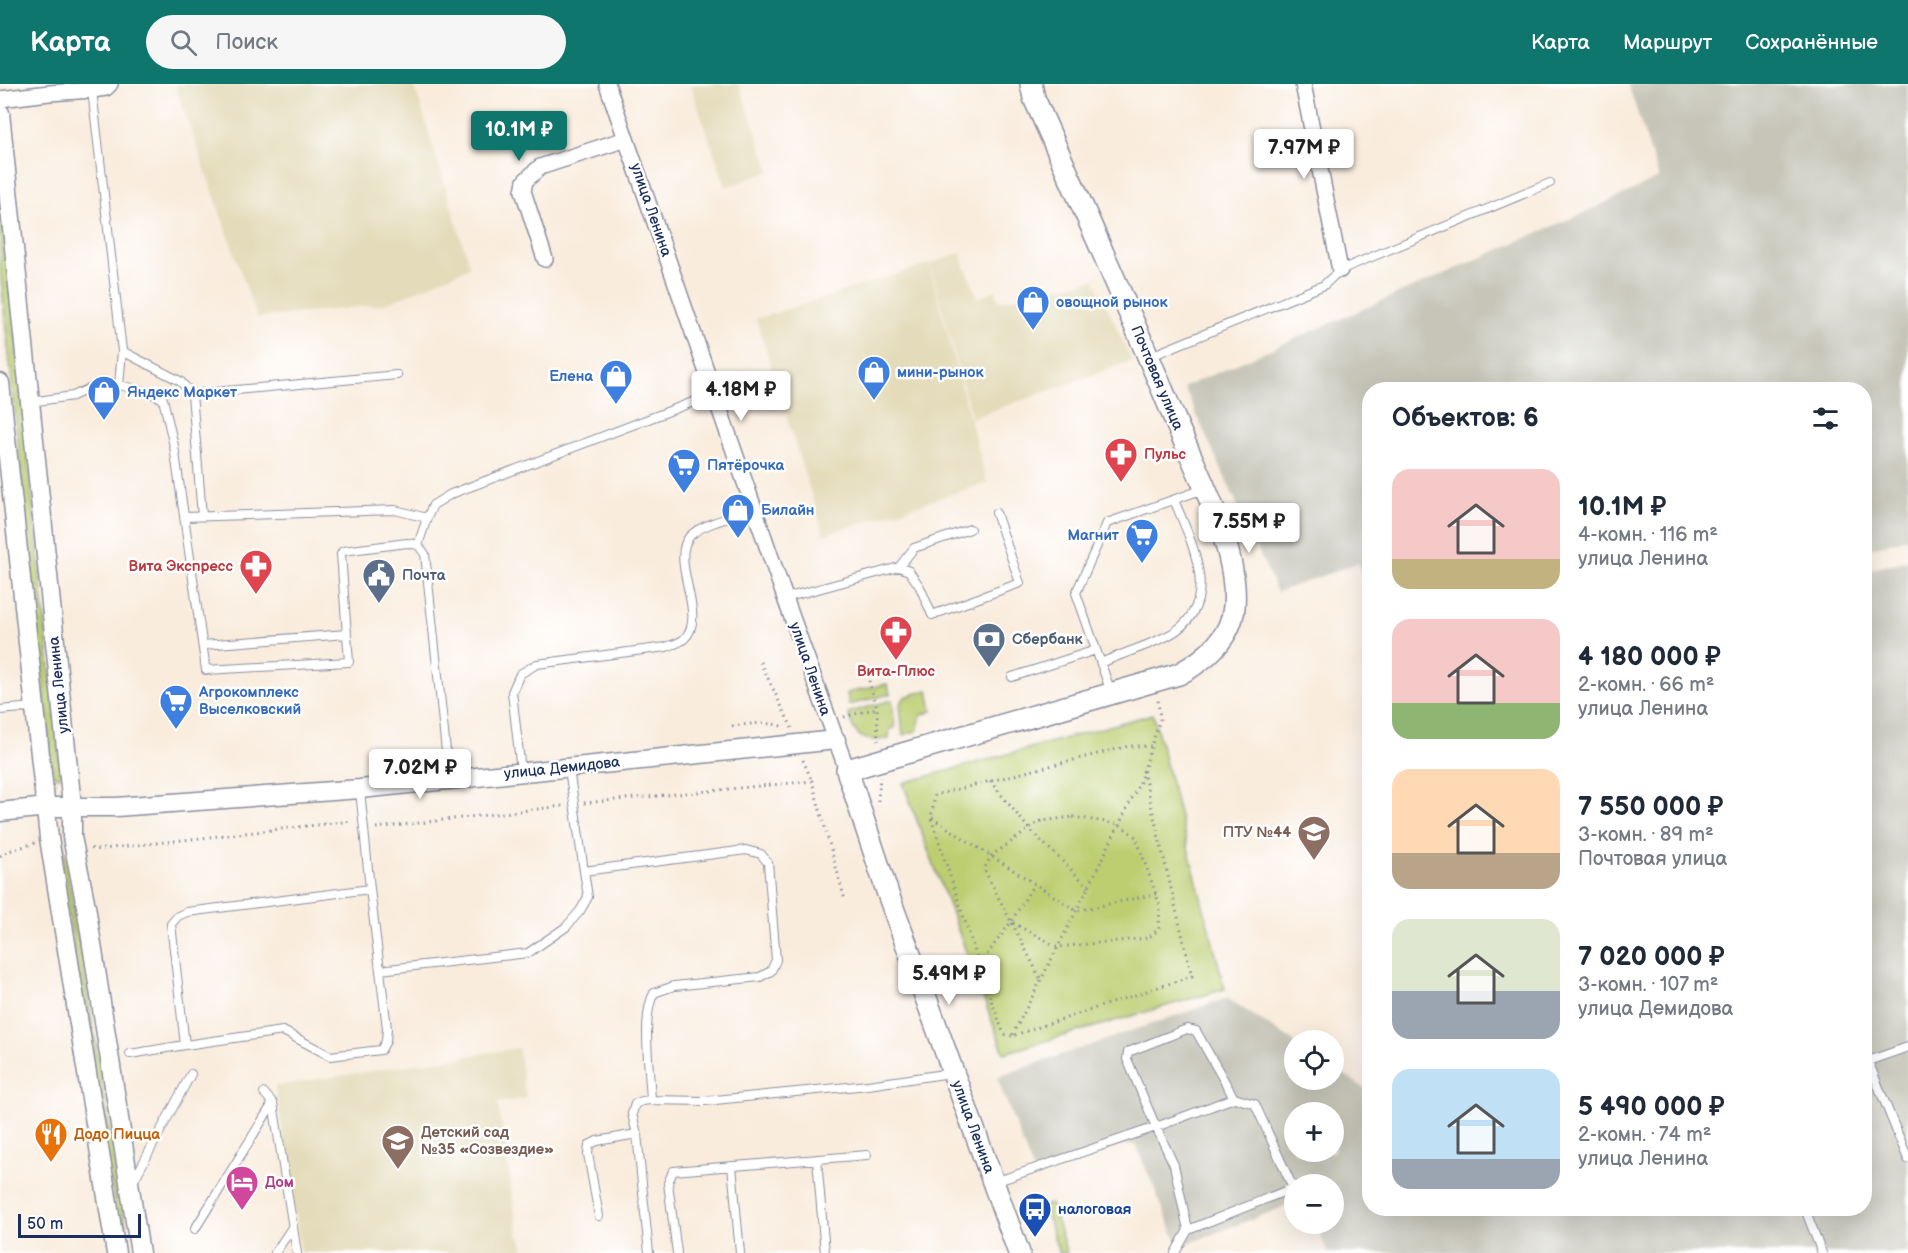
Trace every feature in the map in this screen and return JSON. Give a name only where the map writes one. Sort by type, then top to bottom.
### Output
[{"type":"main road","name":"Почтовая улица","points":[[847,770],[1179,674],[1194,666],[1222,640],[1234,610],[1235,588],[1232,567],[1222,532],[1149,357],[1034,98],[1031,84]]},
{"type":"main road","name":"улица Ленина","points":[[847,770],[888,894],[1019,1253]]},
{"type":"street","points":[[0,99],[92,90],[106,88],[110,84]]},
{"type":"street","name":"улица Ленина","points":[[607,84],[754,510],[847,770]]},
{"type":"street","points":[[1303,84],[1340,270]]},
{"type":"street","name":"улица Ленина","points":[[0,113],[72,806],[72,837],[86,906],[140,1253]]},
{"type":"street","points":[[545,259],[523,190],[525,180],[540,167],[626,139]]},
{"type":"street","name":"улица Ленина","points":[[0,383],[49,838],[117,1253]]},
{"type":"street","name":"улица Демидова","points":[[0,812],[47,807],[116,807],[360,789],[568,766],[795,737],[836,741]]},
{"type":"lane","points":[[92,90],[122,351],[118,385]]},
{"type":"lane","points":[[1149,357],[1324,285],[1340,270],[1550,183]]},
{"type":"lane","points":[[122,351],[180,381],[192,394],[202,516]]},
{"type":"lane","points":[[192,394],[397,375]]},
{"type":"lane","points":[[30,402],[73,396],[88,389],[118,385],[149,392],[163,399],[174,446],[206,670],[349,662],[341,554],[343,551],[407,543],[418,545],[425,554],[449,779]]},
{"type":"lane","points":[[418,545],[434,505],[451,494],[714,394]]},
{"type":"lane","points":[[1112,694],[1076,593],[1107,523],[1204,489]]},
{"type":"lane","points":[[1101,663],[1169,634],[1187,621],[1197,605],[1199,565],[1174,500]]},
{"type":"lane","points":[[185,516],[395,510],[427,518]]},
{"type":"lane","points":[[521,771],[512,692],[520,674],[537,664],[666,647],[683,640],[693,625],[683,553],[688,537],[701,529],[754,510]]},
{"type":"lane","points":[[899,567],[909,571],[920,587],[932,615],[1020,583],[996,513]]},
{"type":"lane","points":[[785,598],[899,567],[914,548],[970,529]]},
{"type":"lane","points":[[203,645],[347,634]]},
{"type":"lane","points":[[1012,677],[1096,650]]},
{"type":"lane","points":[[0,710],[36,707]]},
{"type":"lane","points":[[380,970],[528,952],[566,927],[580,911],[588,897],[568,766]]},
{"type":"lane","points":[[130,1054],[283,1032],[330,1056],[381,1050],[386,1041],[387,1028],[369,890],[360,789]]},
{"type":"lane","points":[[584,871],[746,850],[761,854],[768,863],[776,960],[771,971],[760,977],[674,986],[654,993],[648,1004],[651,1100]]},
{"type":"lane","points":[[185,1046],[171,924],[178,916],[187,912],[369,890]]},
{"type":"lane","points":[[1188,1230],[1174,1165],[1126,1059],[1128,1052],[1187,1029],[1196,1031],[1234,1098]]},
{"type":"lane","points":[[1872,1060],[1908,1047]]},
{"type":"lane","points":[[1872,1071],[1908,1159]]},
{"type":"lane","points":[[648,1253],[637,1134],[632,1114],[635,1104],[651,1100],[705,1101],[868,1085],[953,1073]]},
{"type":"lane","points":[[130,1189],[191,1074]]},
{"type":"lane","points":[[264,1093],[273,1103],[297,1253]]},
{"type":"lane","points":[[993,1182],[1234,1098],[1256,1104],[1293,1188],[1188,1230],[1175,1253]]},
{"type":"lane","points":[[195,1229],[273,1103]]},
{"type":"lane","points":[[599,1216],[588,1154],[589,1145],[597,1141],[637,1134]]},
{"type":"lane","points":[[677,1253],[668,1183],[674,1171],[867,1155]]},
{"type":"lane","points":[[817,1159],[825,1253]]},
{"type":"lane","points":[[732,1166],[740,1253]]},
{"type":"lane","points":[[1808,1216],[1822,1253]]},
{"type":"lane","points":[[275,1253],[293,1226]]},
{"type":"path","points":[[760,662],[795,737],[812,781],[845,900]]},
{"type":"path","points":[[867,675],[877,708],[881,780],[877,808]]},
{"type":"path","points":[[1012,1036],[1089,887],[1143,771],[1160,719],[1155,680]]},
{"type":"path","points":[[795,737],[828,720],[877,708]]},
{"type":"path","points":[[732,726],[752,723],[776,724],[795,737]]},
{"type":"path","points":[[1143,771],[1192,976],[1012,1036],[1004,1034],[931,818],[935,795],[1130,746],[1152,746]]},
{"type":"path","points":[[363,829],[575,804],[812,781]]},
{"type":"path","points":[[990,781],[1029,829],[1089,887]]},
{"type":"path","points":[[1011,922],[1058,947],[1148,938],[1159,929],[1160,906],[1136,837],[1119,824],[1074,817],[1041,821],[991,856],[984,869],[1011,922],[1041,980]]},
{"type":"path","points":[[931,818],[1077,911],[1156,894]]},
{"type":"path","points":[[72,837],[94,850],[363,819]]},
{"type":"path","points":[[0,856],[49,838]]},
{"type":"path","points":[[979,965],[1011,922],[1035,884]]},
{"type":"path","points":[[54,1144],[60,1121]]},
{"type":"shaded area","points":[[175,84],[414,84],[470,267],[386,304],[257,318]]},
{"type":"shaded area","points":[[690,84],[739,84],[770,171],[726,187]]},
{"type":"shaded area","points":[[1628,84],[1908,84],[1908,538],[1872,548],[1872,382],[1362,382],[1362,574],[1358,563],[1277,592],[1184,387],[1659,178]]},
{"type":"shaded area","name":"овощной рынок","points":[[960,253],[978,298],[995,290],[999,301],[1094,279],[1132,361],[972,418],[930,264]]},
{"type":"shaded area","name":"мини-рынок","points":[[929,264],[987,483],[824,535],[756,319]]},
{"type":"shaded area","points":[[1908,560],[1908,1253],[1328,1253],[1320,1234],[1344,1234],[1344,1174],[1284,1174],[1284,1207],[1179,1247],[1136,1145],[1121,1145],[1036,1178],[997,1077],[1227,998],[1284,1035],[1284,1090],[1344,1090],[1344,1075],[1362,1086],[1362,1216],[1872,1216],[1872,569]]},
{"type":"shaded area","name":"Детский сад №35 «Созвездие»","points":[[518,1048],[526,1098],[498,1103],[519,1238],[522,1238],[525,1253],[301,1253],[275,1086]]},
{"type":"green space","points":[[0,188],[61,774],[59,777],[53,775],[0,270]]},
{"type":"green space","points":[[887,684],[890,694],[849,705],[847,693]]},
{"type":"green space","points":[[928,690],[932,711],[921,715],[917,731],[903,735],[900,704],[905,697]]},
{"type":"green space","points":[[892,700],[895,728],[890,729],[889,739],[873,740],[861,737],[854,728],[848,713]]},
{"type":"green space","points":[[1153,714],[1225,989],[1004,1053],[903,783]]},
{"type":"green space","points":[[56,837],[62,837],[130,1253],[122,1253]]},
{"type":"green space","points":[[1051,1204],[1067,1253],[1059,1253],[1044,1206]]},
{"type":"place","name":"овощной рынок","points":[[1033,331]]},
{"type":"place","name":"мини-рынок","points":[[874,401]]},
{"type":"place","name":"Елена","points":[[616,405]]},
{"type":"place","name":"Яндекс Маркет","points":[[104,421]]},
{"type":"place","name":"Пульс","points":[[1121,483]]},
{"type":"place","name":"Пятёрочка","points":[[684,494]]},
{"type":"place","name":"Билайн","points":[[738,539]]},
{"type":"place","name":"Магнит","points":[[1142,564]]},
{"type":"place","name":"Вита Экспресс","points":[[256,595]]},
{"type":"place","name":"Почта","points":[[379,604]]},
{"type":"place","name":"Вита-Плюс","points":[[896,661]]},
{"type":"place","name":"Сбербанк","points":[[989,668]]},
{"type":"place","name":"Агрокомплекс Выселковский","points":[[176,730]]},
{"type":"place","name":"ПТУ №44","points":[[1314,861]]},
{"type":"place","name":"Додо Пицца","points":[[51,1163]]},
{"type":"place","name":"Детский сад №35 «Созвездие»","points":[[398,1170]]},
{"type":"place","name":"Дом","points":[[242,1211]]},
{"type":"place","name":"налоговая","points":[[1035,1238]]}]
